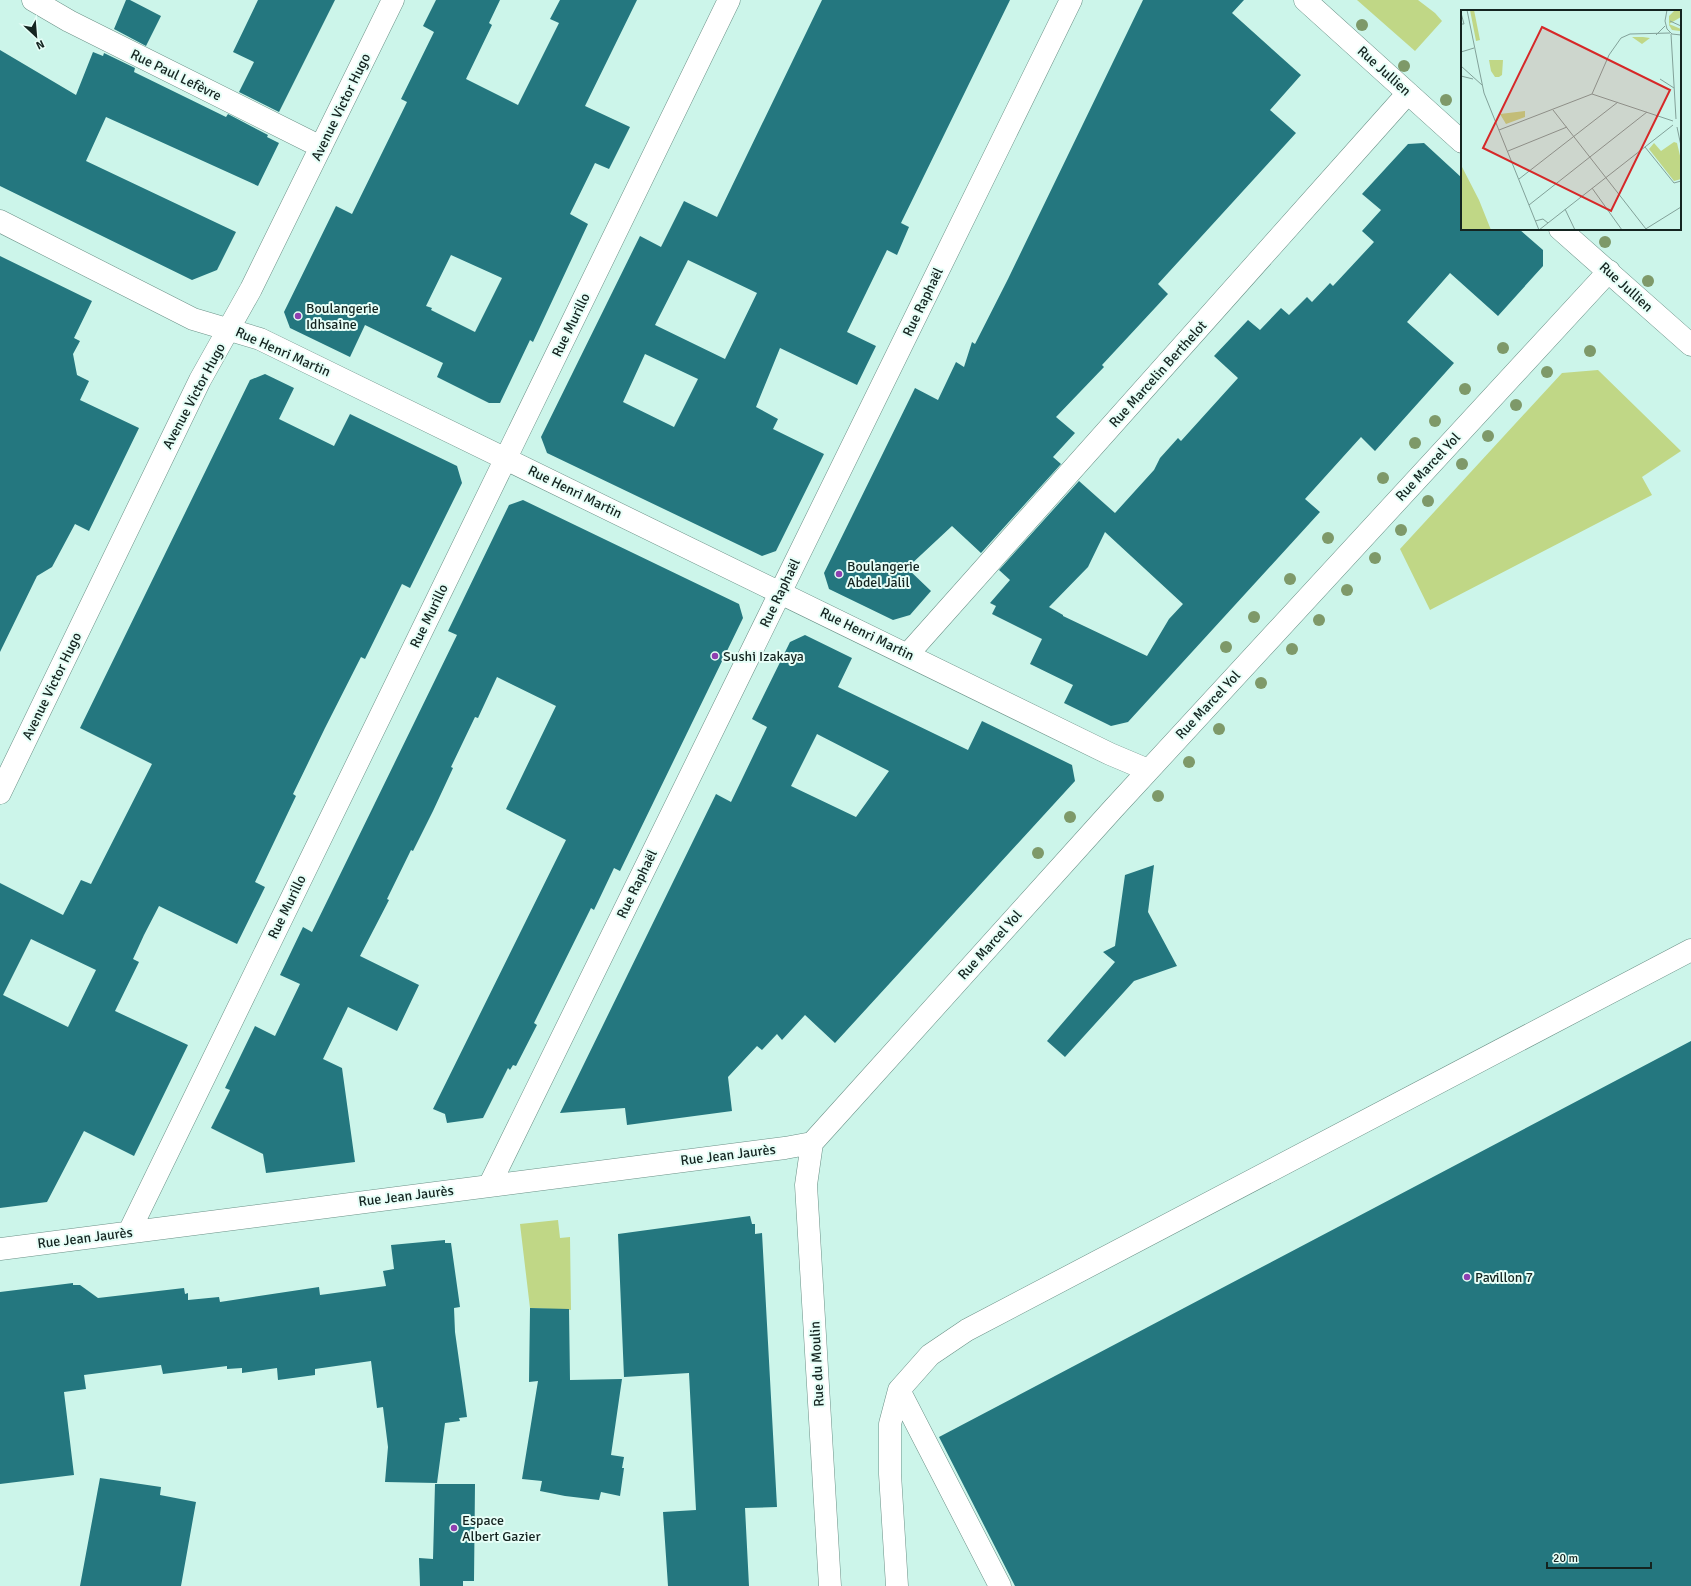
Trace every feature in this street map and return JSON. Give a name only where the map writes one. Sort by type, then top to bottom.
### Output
[{"type":"street","name":"Rue Paul Lefèvre","points":[[33,0],[69,21],[321,147]]},
{"type":"street","name":"Avenue Victor Hugo","points":[[0,793],[200,380],[230,329],[393,0]]},
{"type":"street","name":"Rue Murillo","points":[[130,1232],[729,0]]},
{"type":"street","name":"Rue Raphaël","points":[[489,1186],[1071,0]]},
{"type":"street","name":"Rue Jullien","points":[[1305,0],[1461,141]]},
{"type":"street","name":"Rue Marcelin Berthelot","points":[[908,654],[1408,93]]},
{"type":"street","name":"Rue Henri Martin","points":[[0,221],[193,319],[260,338],[1110,754],[1148,770]]},
{"type":"street","name":"Rue Jullien","points":[[1561,230],[1691,345]]},
{"type":"street","name":"Rue Marcel Yol","points":[[812,1143],[1148,770],[1609,271]]},
{"type":"street","points":[[898,1586],[890,1474],[890,1424],[899,1390],[930,1356],[967,1330],[1691,950]]},
{"type":"street","name":"Rue Jean Jaurès","points":[[0,1249],[785,1148],[812,1143]]},
{"type":"street","name":"Rue du Moulin","points":[[812,1143],[806,1185],[830,1586]]},
{"type":"street","points":[[899,1390],[1000,1586]]},
{"type":"green space","points":[[1357,0],[1418,0],[1435,13],[1442,21],[1415,51]]},
{"type":"green space","points":[[1598,370],[1681,451],[1642,477],[1652,495],[1430,610],[1400,549],[1562,373]]},
{"type":"green space","points":[[558,1220],[560,1238],[570,1237],[571,1310],[530,1308],[520,1224]]},
{"type":"building","points":[[126,0],[130,0],[161,16],[146,46],[114,29]]},
{"type":"building","points":[[258,0],[335,0],[279,112],[239,92],[254,62],[233,52]]},
{"type":"building","points":[[436,0],[500,0],[489,23],[492,25],[466,79],[518,105],[559,23],[550,19],[560,0],[637,0],[585,106],[630,127],[609,169],[595,163],[570,214],[588,224],[533,342],[530,340],[500,403],[489,403],[437,377],[443,363],[365,325],[350,357],[290,328],[284,312],[336,206],[352,214],[407,102],[401,99],[434,32],[423,26]],"holes":[[[451,255],[502,278],[475,332],[426,306]]]},
{"type":"building","points":[[822,0],[1010,0],[901,223],[909,227],[897,255],[887,250],[847,332],[876,346],[857,385],[780,348],[756,407],[778,419],[773,429],[824,454],[776,551],[762,556],[547,453],[541,437],[640,236],[661,247],[684,201],[717,217]],"holes":[[[688,260],[757,293],[725,359],[655,325]],[[645,354],[698,379],[674,427],[623,402]]]},
{"type":"building","points":[[1143,0],[1244,0],[1232,13],[1301,75],[1270,110],[1296,133],[1158,284],[1168,294],[1102,365],[1104,367],[1056,417],[1075,433],[1053,457],[1061,464],[981,553],[952,526],[907,568],[931,591],[910,615],[893,620],[829,589],[824,573],[915,388],[938,400],[956,362],[964,367],[972,342],[975,344],[1008,279]]},
{"type":"building","points":[[0,50],[76,95],[93,52],[103,56],[104,53],[135,68],[134,72],[226,117],[228,114],[268,135],[267,137],[279,143],[258,186],[106,117],[86,161],[236,232],[217,270],[192,280],[0,186]]},
{"type":"building","points":[[1424,143],[1461,177],[1461,230],[1520,230],[1543,250],[1543,266],[1498,316],[1450,273],[1407,322],[1454,363],[1375,451],[1361,437],[1305,499],[1320,512],[1128,722],[1111,726],[1064,703],[1073,685],[1030,664],[1042,639],[992,614],[996,606],[990,603],[1010,580],[999,570],[1079,481],[1115,513],[1154,470],[1160,458],[1178,438],[1181,441],[1238,378],[1214,356],[1248,320],[1260,330],[1281,308],[1289,315],[1307,297],[1312,302],[1330,283],[1333,286],[1374,242],[1362,231],[1381,210],[1362,194],[1408,144]],"holes":[[[1105,532],[1183,604],[1169,619],[1147,656],[1063,616],[1049,607],[1088,567]]]},
{"type":"building","points":[[0,256],[92,301],[74,338],[80,341],[73,354],[77,375],[89,381],[80,400],[139,428],[89,531],[75,524],[52,567],[37,576],[0,652]]},
{"type":"building","points":[[265,374],[294,388],[279,419],[334,446],[350,414],[457,466],[462,483],[410,588],[402,584],[365,659],[361,657],[325,728],[293,794],[296,796],[255,882],[265,887],[237,944],[159,906],[144,935],[133,959],[139,962],[115,1011],[188,1045],[134,1156],[84,1131],[47,1202],[0,1208],[0,883],[63,915],[81,880],[91,884],[152,764],[80,728],[250,380]],"holes":[[[31,939],[96,970],[68,1027],[3,995]]]},
{"type":"building","points":[[523,500],[739,604],[743,618],[620,871],[614,868],[594,910],[591,908],[534,1023],[537,1025],[516,1066],[513,1065],[510,1070],[508,1068],[483,1118],[447,1123],[445,1114],[433,1109],[566,840],[506,809],[556,706],[497,677],[478,718],[475,717],[451,767],[453,768],[433,811],[413,851],[411,850],[387,899],[389,900],[360,956],[419,985],[397,1031],[348,1007],[323,1059],[342,1068],[355,1162],[266,1173],[263,1154],[211,1128],[230,1090],[225,1088],[255,1026],[275,1036],[300,984],[280,975],[303,927],[312,932],[457,635],[448,631],[509,505]]},
{"type":"building","points":[[805,635],[852,658],[838,687],[968,750],[982,721],[1072,765],[1075,781],[835,1043],[805,1015],[782,1040],[777,1034],[762,1050],[757,1046],[728,1077],[732,1111],[627,1125],[625,1108],[560,1113],[716,794],[731,802],[767,727],[752,719],[790,642]],"holes":[[[817,734],[889,771],[856,817],[791,786]]]},
{"type":"building","points":[[1154,865],[1148,912],[1177,966],[1134,981],[1065,1057],[1047,1041],[1115,962],[1103,952],[1115,946],[1125,875]]},
{"type":"building","name":"Pavillon 7","points":[[1691,1041],[1691,1586],[1015,1586],[939,1437]]},
{"type":"building","points":[[750,1216],[752,1224],[755,1224],[755,1234],[762,1233],[777,1507],[745,1508],[749,1586],[668,1586],[663,1512],[696,1510],[689,1373],[624,1377],[618,1234]]},
{"type":"building","points":[[445,1240],[445,1243],[451,1243],[460,1307],[454,1308],[455,1332],[467,1417],[459,1418],[460,1421],[445,1423],[437,1483],[385,1482],[388,1447],[383,1407],[377,1408],[371,1361],[315,1369],[315,1375],[278,1380],[277,1368],[242,1373],[242,1368],[227,1369],[227,1366],[163,1374],[161,1365],[84,1375],[86,1389],[64,1392],[74,1475],[0,1484],[0,1292],[73,1283],[73,1285],[80,1285],[98,1298],[184,1288],[185,1294],[188,1293],[188,1300],[219,1297],[220,1302],[319,1287],[320,1295],[386,1286],[383,1271],[394,1269],[391,1245]]},
{"type":"building","points":[[530,1308],[569,1309],[570,1380],[622,1379],[611,1455],[624,1457],[620,1496],[601,1492],[599,1500],[565,1496],[540,1491],[542,1481],[522,1479],[538,1381],[529,1382]]},
{"type":"building","points":[[100,1478],[161,1487],[160,1495],[196,1502],[181,1586],[80,1586]]},
{"type":"building","points":[[435,1484],[475,1484],[474,1581],[463,1581],[463,1586],[420,1586],[419,1558],[433,1559]]},
{"type":"place","name":"Boulangerie Idhsaine","points":[[298,316]]},
{"type":"place","name":"Boulangerie Abdel Jalil","points":[[839,574]]},
{"type":"place","name":"Sushi Izakaya","points":[[715,656]]},
{"type":"place","name":"Pavillon 7","points":[[1467,1277]]},
{"type":"place","name":"Espace Albert Gazier","points":[[454,1528]]}]
